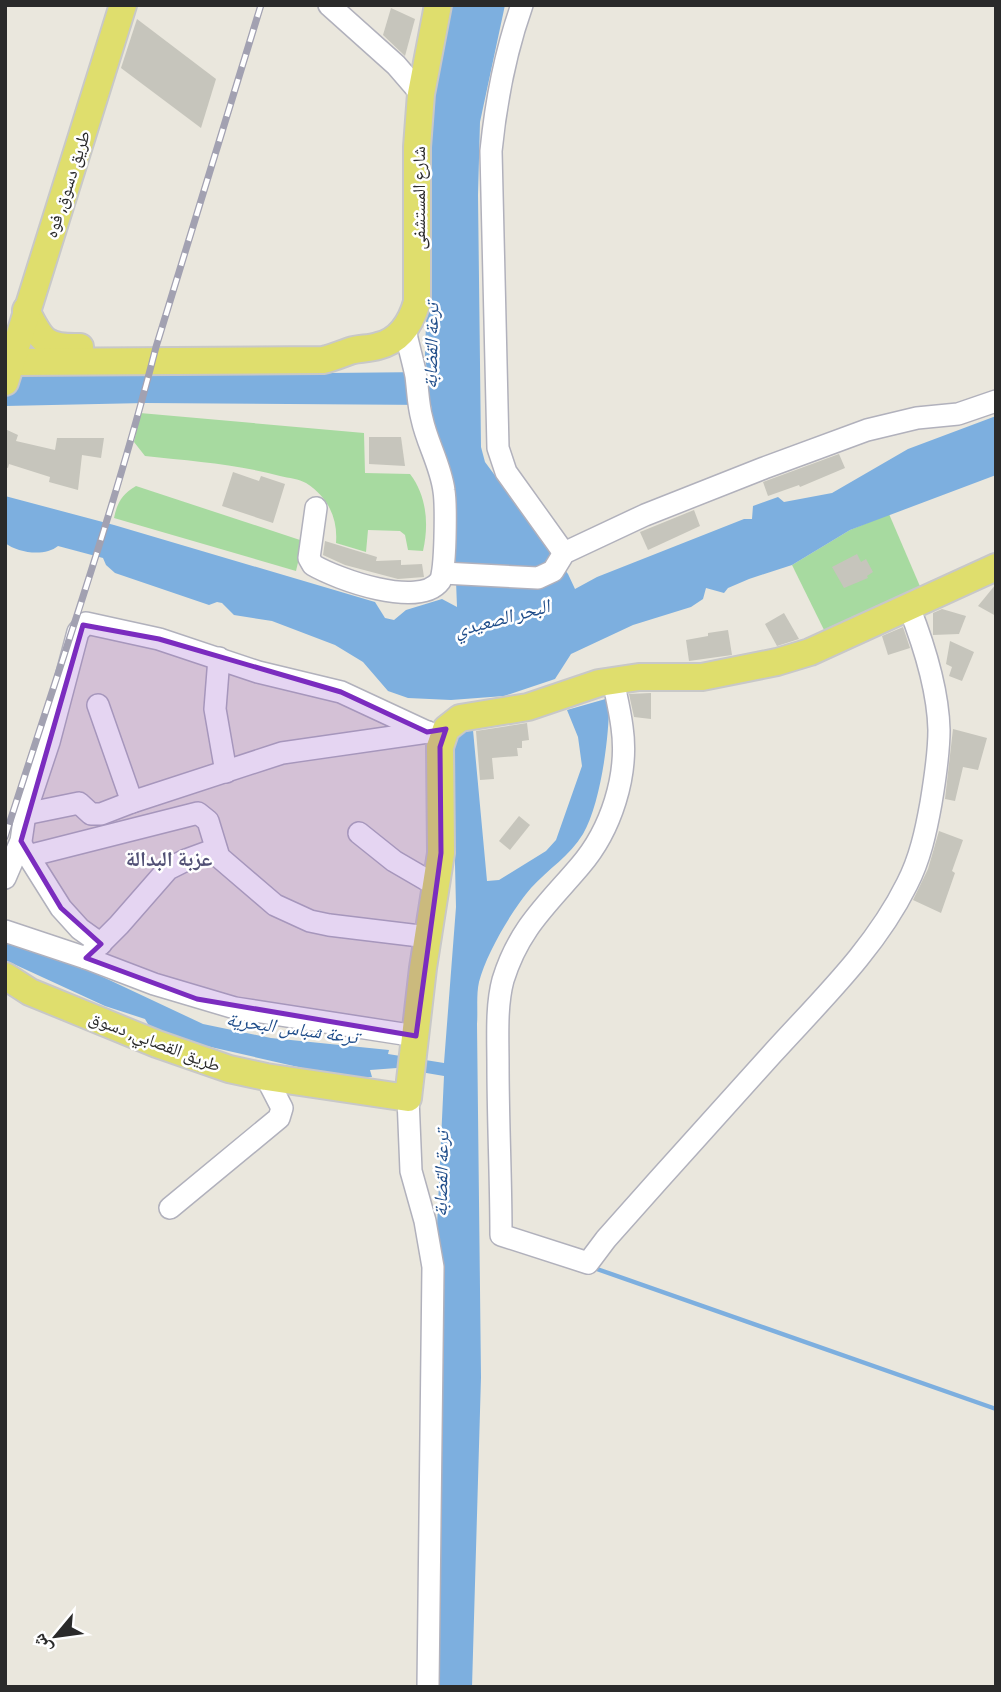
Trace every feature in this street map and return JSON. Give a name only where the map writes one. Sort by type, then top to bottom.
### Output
[{"type":"main road","name":"طريق دسوق, فوه","points":[[7,368],[123,5]]},
{"type":"main road","name":"شارع المستشفى","points":[[405,329],[413,317],[417,302],[417,147],[421,94],[438,5]]},
{"type":"main road","points":[[26,310],[46,343],[84,353]]},
{"type":"main road","points":[[7,368],[84,353],[314,346],[351,351],[380,346],[405,329]]},
{"type":"main road","points":[[408,1098],[437,886],[442,814],[440,747],[455,723],[528,707],[606,681],[702,677],[777,662],[810,652],[996,566]]},
{"type":"main road","name":"طريق القصابي, دسوق","points":[[5,976],[18,991],[192,1058],[266,1077],[408,1098]]},
{"type":"street","points":[[329,5],[396,65],[421,94]]},
{"type":"street","points":[[522,5],[502,70],[491,151],[498,448],[506,472],[564,553]]},
{"type":"street","points":[[316,508],[309,558],[317,568],[378,589],[404,593],[433,587],[440,581],[443,573],[444,491],[427,439],[405,329]]},
{"type":"street","points":[[443,573],[538,578],[553,571],[564,553],[645,515],[867,430],[917,418],[958,414],[996,401]]},
{"type":"street","points":[[606,681],[623,738],[619,787],[612,810],[601,836],[581,865],[546,902],[514,951],[503,982],[498,1028],[502,1235],[588,1264],[606,1239],[841,978],[883,923],[908,883],[920,854],[928,822],[939,730],[936,701],[924,647],[909,607]]},
{"type":"street","points":[[5,878],[24,848],[25,814],[49,743],[78,632],[83,625],[90,623],[159,639],[258,672],[341,691],[455,723]]},
{"type":"street","points":[[219,658],[215,709],[226,772]]},
{"type":"street","points":[[98,705],[132,802]]},
{"type":"street","points":[[25,814],[79,803],[91,814],[101,814],[282,753],[455,723]]},
{"type":"street","points":[[24,848],[198,813],[208,821],[219,857],[275,905],[310,921],[357,930],[428,937]]},
{"type":"street","points":[[359,833],[394,861],[437,886]]},
{"type":"street","points":[[24,848],[61,908],[80,929],[93,951]]},
{"type":"street","points":[[93,951],[168,869],[216,849]]},
{"type":"street","points":[[5,931],[93,951],[165,988],[235,1009],[414,1052]]},
{"type":"street","points":[[170,1208],[279,1118],[282,1108],[266,1077]]},
{"type":"street","points":[[408,1098],[411,1171],[425,1221],[433,1267],[428,1687]]},
{"type":"highlighted area","points":[[83,625],[159,639],[341,692],[427,732],[446,729],[440,747],[441,853],[416,1036],[197,999],[86,958],[101,944],[61,908],[21,841]]},
{"type":"green space","points":[[140,413],[364,433],[365,473],[410,474],[416,483],[425,511],[423,551],[408,550],[405,535],[400,531],[368,530],[366,552],[336,543],[335,525],[326,502],[314,489],[300,480],[230,466],[145,456],[134,442]]},
{"type":"green space","points":[[136,486],[303,541],[296,571],[114,518],[121,499]]},
{"type":"green space","points":[[889,514],[922,591],[826,634],[792,565],[850,530]]},
{"type":"water","points":[[450,5],[505,5],[480,122],[478,195],[481,447],[485,462],[568,574],[575,589],[597,577],[744,519],[752,519],[753,506],[778,497],[784,502],[832,493],[908,449],[996,416],[996,475],[850,530],[792,565],[749,579],[728,588],[724,593],[706,588],[703,599],[691,607],[633,625],[571,654],[555,679],[504,696],[451,700],[408,698],[388,691],[363,662],[335,645],[272,621],[234,615],[222,603],[209,605],[115,573],[103,558],[58,546],[39,553],[24,551],[5,543],[5,496],[114,525],[375,602],[385,618],[394,620],[406,610],[442,599],[457,607],[454,529],[431,405],[145,403],[5,406],[5,376],[427,372],[425,355],[433,100]]},
{"type":"water","name":"ترعة القضابة","points":[[609,698],[603,768],[589,821],[572,849],[531,888],[516,908],[500,933],[482,971],[478,987],[481,1377],[472,1687],[430,1687],[435,1269],[444,1076],[397,1068],[370,1070],[372,1077],[356,1077],[307,1069],[158,1035],[152,1031],[145,1019],[105,1006],[5,960],[5,939],[71,962],[203,1024],[271,1038],[389,1050],[388,1054],[444,1063],[456,907],[452,735],[473,730],[487,881],[499,880],[546,851],[556,840],[582,766],[578,737],[567,710]]},
{"type":"building","points":[[391,8],[415,19],[405,56],[383,35]]},
{"type":"building","points":[[137,19],[216,79],[201,128],[121,68]]},
{"type":"building","points":[[5,429],[18,435],[16,441],[55,450],[57,438],[104,438],[101,458],[82,455],[78,490],[49,482],[50,477],[9,464],[8,468],[5,467]]},
{"type":"building","points":[[369,437],[401,437],[405,466],[369,464]]},
{"type":"building","points":[[839,454],[845,468],[800,487],[799,485],[768,496],[763,482]]},
{"type":"building","points":[[233,472],[259,481],[261,476],[285,484],[273,523],[222,506]]},
{"type":"building","points":[[694,510],[700,526],[648,550],[640,532]]},
{"type":"building","points":[[325,541],[377,557],[376,561],[401,560],[401,565],[422,564],[424,577],[398,579],[345,565],[323,555]]},
{"type":"building","points":[[857,554],[861,562],[866,559],[873,572],[868,578],[844,588],[832,567]]},
{"type":"building","points":[[996,584],[996,616],[978,606]]},
{"type":"building","points":[[942,609],[966,616],[959,634],[933,635],[933,613]]},
{"type":"building","points":[[784,613],[799,639],[777,646],[765,624]]},
{"type":"building","points":[[903,627],[910,648],[888,655],[882,636]]},
{"type":"building","points":[[728,630],[732,655],[689,661],[686,640]]},
{"type":"building","points":[[950,641],[974,652],[962,681],[949,676],[952,667],[946,664]]},
{"type":"building","points":[[651,693],[651,719],[634,717],[629,694]]},
{"type":"building","points":[[527,723],[529,740],[522,741],[522,748],[517,748],[518,756],[492,758],[494,779],[480,780],[476,731]]},
{"type":"building","points":[[953,729],[987,738],[978,770],[963,767],[955,801],[945,799]]},
{"type":"building","points":[[519,816],[530,825],[510,850],[499,841]]},
{"type":"building","points":[[939,831],[963,840],[941,913],[913,900],[928,869]]},
{"type":"waterway","points":[[594,1268],[996,1409]]},
{"type":"railway","points":[[5,837],[103,532],[156,347],[261,5]]},
{"type":"district","name":"عزبة البدالة","points":[[169,859]]},
{"type":"water label","name":"البحر الصعيدي","points":[[502,618]]},
{"type":"water label","name":"ترعة شباس البحرية","points":[[292,1028]]}]
